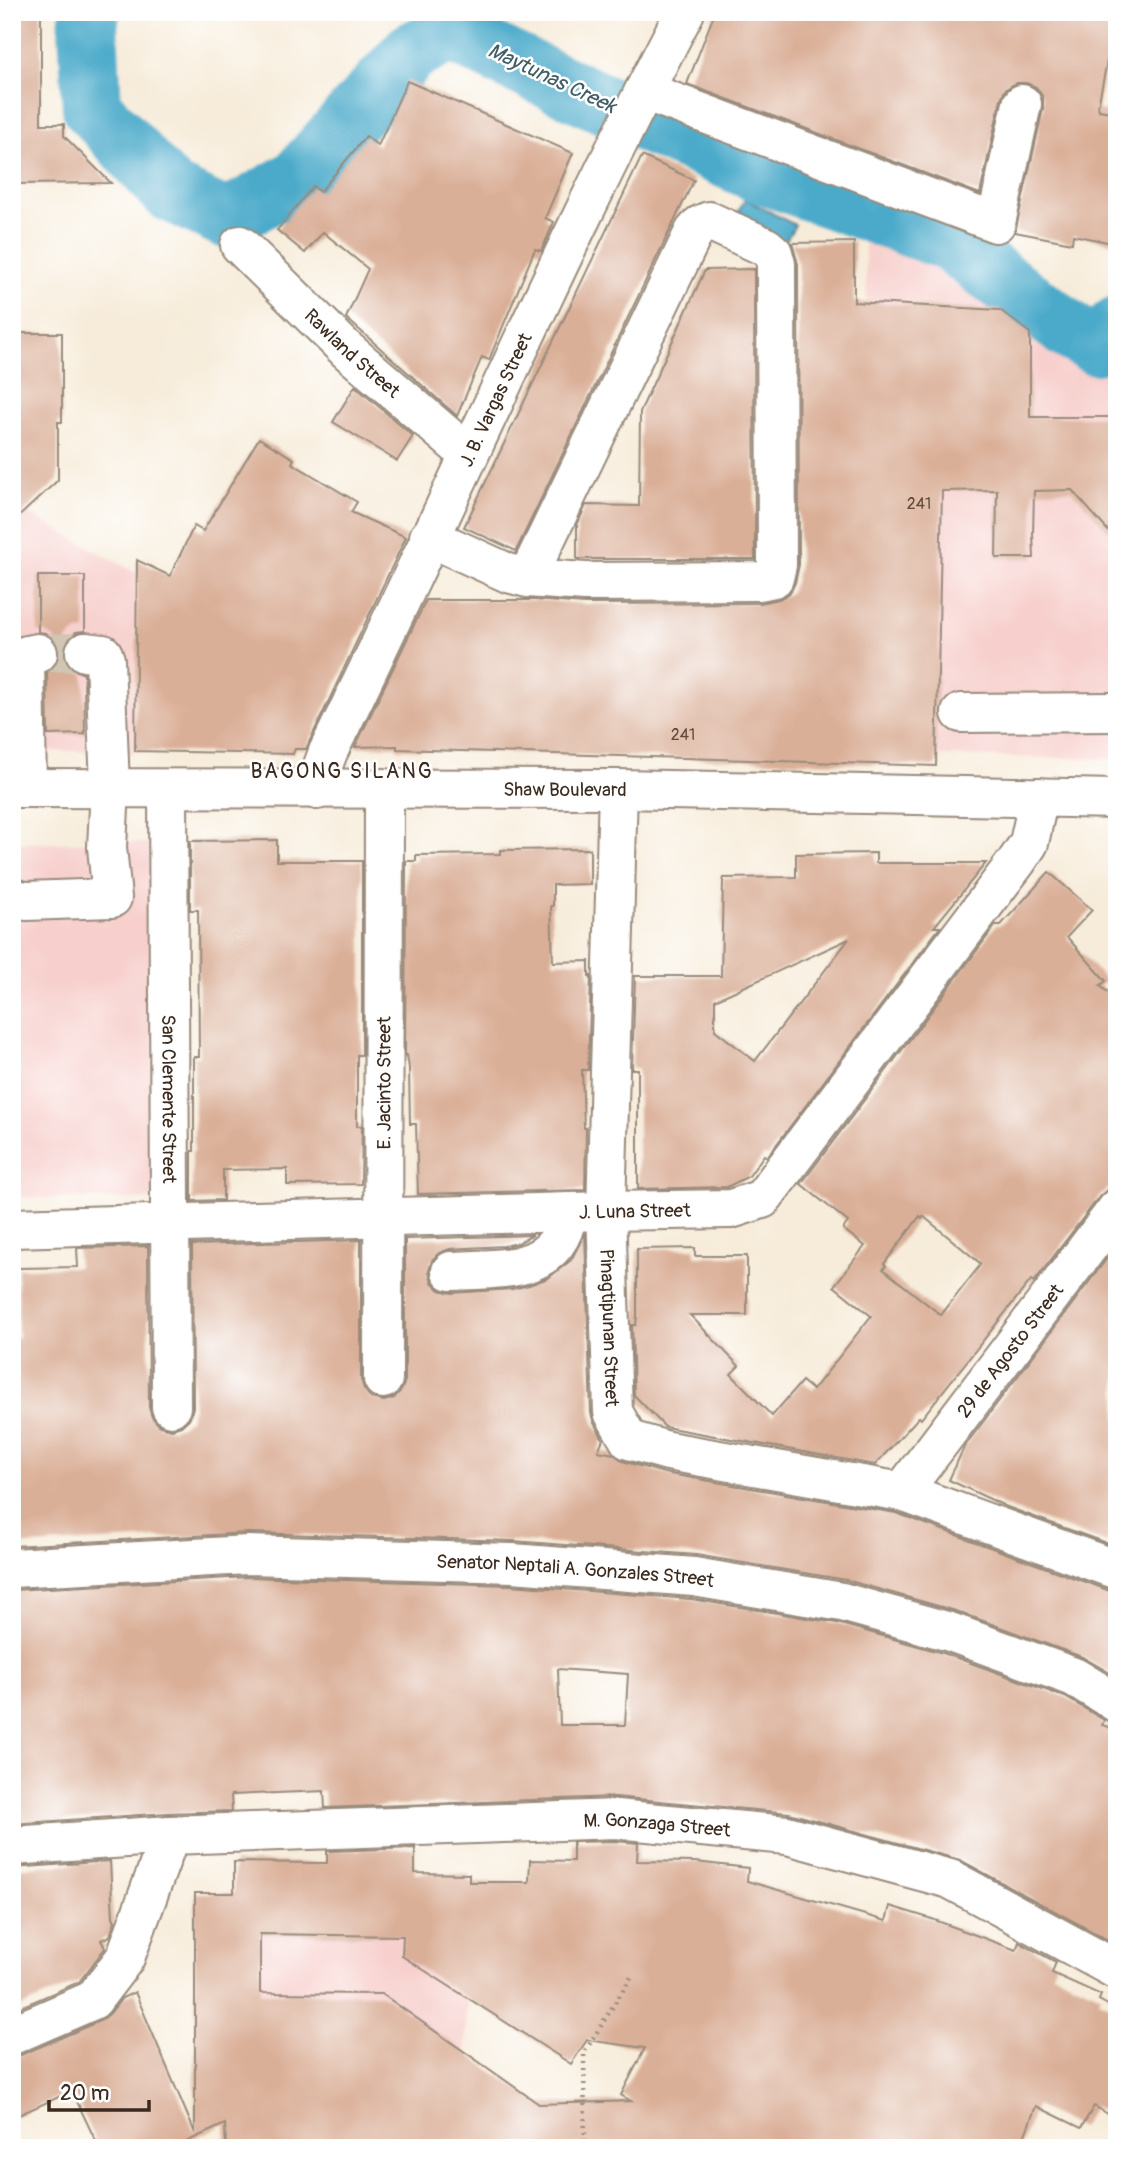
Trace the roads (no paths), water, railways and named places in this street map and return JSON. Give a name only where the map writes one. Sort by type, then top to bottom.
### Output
[{"type":"street","name":"J. B. Vargas Street","points":[[317,790],[328,752],[468,454],[636,106],[685,12]]},
{"type":"street","points":[[636,106],[675,104],[996,223],[1022,104]]},
{"type":"street","points":[[429,537],[508,573],[527,578],[585,582],[760,581],[774,578],[777,565],[776,264],[773,253],[766,247],[709,221],[694,232],[527,578]]},
{"type":"street","name":"Rawland Street","points":[[240,245],[347,350],[468,454]]},
{"type":"street","points":[[19,900],[112,898],[107,846],[110,787],[105,660],[103,654],[85,652]]},
{"type":"street","points":[[20,788],[25,660],[27,655],[38,653]]},
{"type":"street","points":[[961,713],[1117,712]]},
{"type":"street","name":"Shaw Boulevard","points":[[20,788],[618,789],[1117,799]]},
{"type":"street","name":"E. Jacinto Street","points":[[383,1379],[384,788]]},
{"type":"street","name":"San Clemente Street","points":[[168,789],[171,1407]]},
{"type":"street","name":"Pinagtipunan Street","points":[[618,789],[606,1211],[613,1412],[629,1440],[668,1451],[902,1492],[1117,1570]]},
{"type":"street","name":"J. Luna Street","points":[[12,1228],[732,1209],[762,1199],[1017,861],[1029,843],[1040,797]]},
{"type":"street","name":"29 de Agosto Street","points":[[902,1492],[1117,1209]]},
{"type":"street","points":[[451,1271],[520,1266],[540,1257],[557,1245],[565,1230],[568,1212]]},
{"type":"street","name":"Senator Neptali A. Gonzales Street","points":[[12,1568],[248,1555],[512,1563],[694,1577],[842,1602],[950,1632],[1074,1677],[1117,1703]]},
{"type":"street","name":"M. Gonzaga Street","points":[[12,1846],[170,1835],[616,1819],[787,1835],[950,1879],[1117,1969]]},
{"type":"street","points":[[12,2035],[93,2000],[125,1958],[170,1835]]},
{"type":"water","points":[[745,199],[795,225],[784,244],[735,218]]},
{"type":"waterway","name":"Maytunas Creek","points":[[90,12],[88,27],[92,108],[170,192],[227,219],[297,179],[411,52],[451,32],[754,171],[948,241],[1069,330],[1096,345],[1117,326]]},
{"type":"tunnel","points":[[38,653],[85,652]]},
{"type":"district","name":"BAGONG SILANG","points":[[342,771]]}]
